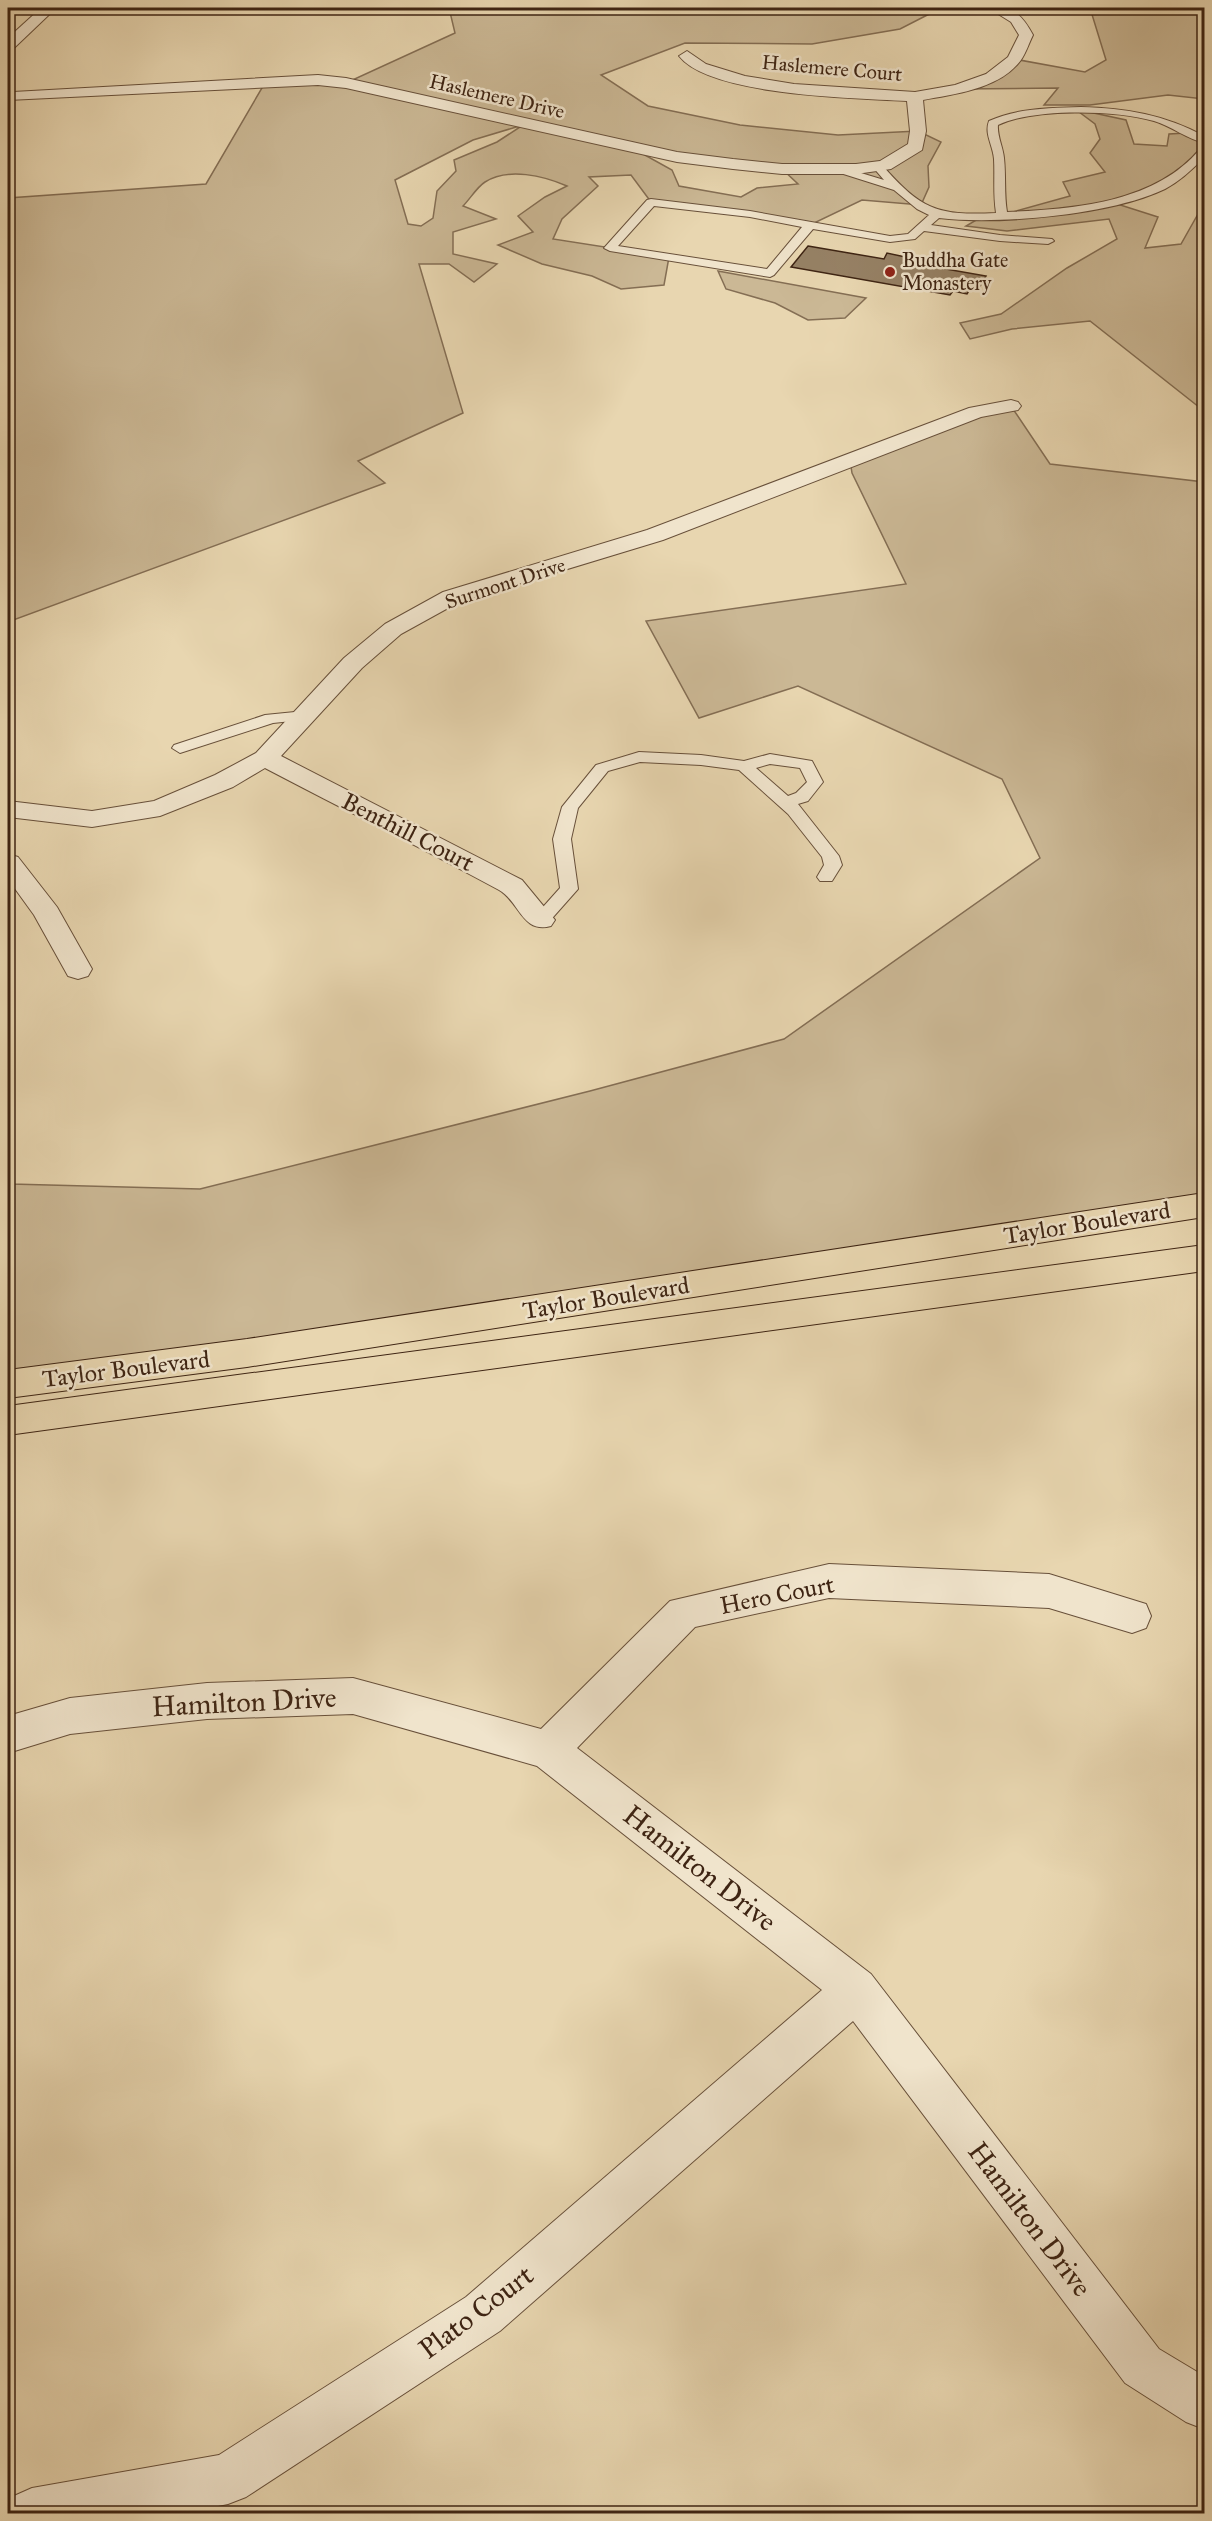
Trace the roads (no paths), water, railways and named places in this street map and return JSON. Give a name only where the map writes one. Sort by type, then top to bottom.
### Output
[{"type":"main road","name":"Taylor Boulevard","points":[[8,1384],[248,1353],[1204,1205]]},
{"type":"main road","name":"Taylor Boulevard","points":[[8,1421],[1204,1258]]},
{"type":"street","points":[[8,46],[49,8]]},
{"type":"street","name":"Haslemere Court","points":[[687,56],[701,67],[743,80],[773,86],[843,94],[915,97],[958,89],[992,77],[1014,59],[1026,35],[1017,19],[999,9]]},
{"type":"street","points":[[8,77],[10,99]]},
{"type":"street","name":"Haslemere Drive","points":[[10,99],[318,80],[346,83],[677,157],[782,169],[838,169],[877,166],[895,160],[916,146],[918,131],[915,97]]},
{"type":"street","name":"Surmont Drive","points":[[8,809],[92,819],[160,808],[224,781],[265,758],[353,663],[393,629],[451,597],[605,552],[976,412],[1011,406]]},
{"type":"street","name":"Benthill Court","points":[[265,758],[512,886],[541,920]]},
{"type":"street","points":[[8,863],[32,890],[50,917],[78,969]]},
{"type":"street","name":"Hero Court","points":[[548,1750],[684,1613],[829,1581],[1049,1591],[1132,1616]]},
{"type":"street","name":"Hamilton Drive","points":[[8,1734],[70,1716],[207,1701],[352,1696],[548,1750],[856,1989],[1142,2366],[1204,2404]]},
{"type":"street","name":"Plato Court","points":[[32,2514],[228,2479],[483,2314],[856,1989]]},
{"type":"lane","points":[[1002,215],[998,189],[999,157],[992,131],[993,123],[1004,118],[1097,108],[1162,120],[1204,140]]},
{"type":"lane","points":[[838,169],[895,187],[936,214],[1002,215],[1101,204],[1161,187],[1191,166],[1204,151]]},
{"type":"lane","points":[[877,166],[895,187]]},
{"type":"lane","points":[[810,225],[770,273],[610,248],[651,202],[750,214],[890,239],[912,237],[936,214]]},
{"type":"lane","points":[[922,227],[1000,238],[1048,241]]},
{"type":"lane","points":[[180,748],[271,718],[305,716]]},
{"type":"lane","points":[[541,920],[569,889],[562,839],[570,807],[602,768],[639,757],[701,760],[744,766],[770,759],[806,764],[815,782],[802,796],[786,803]]},
{"type":"lane","points":[[744,766],[786,803],[830,856],[833,865],[826,878]]},
{"type":"place","name":"Buddha Gate Monastery","points":[[890,272]]}]
